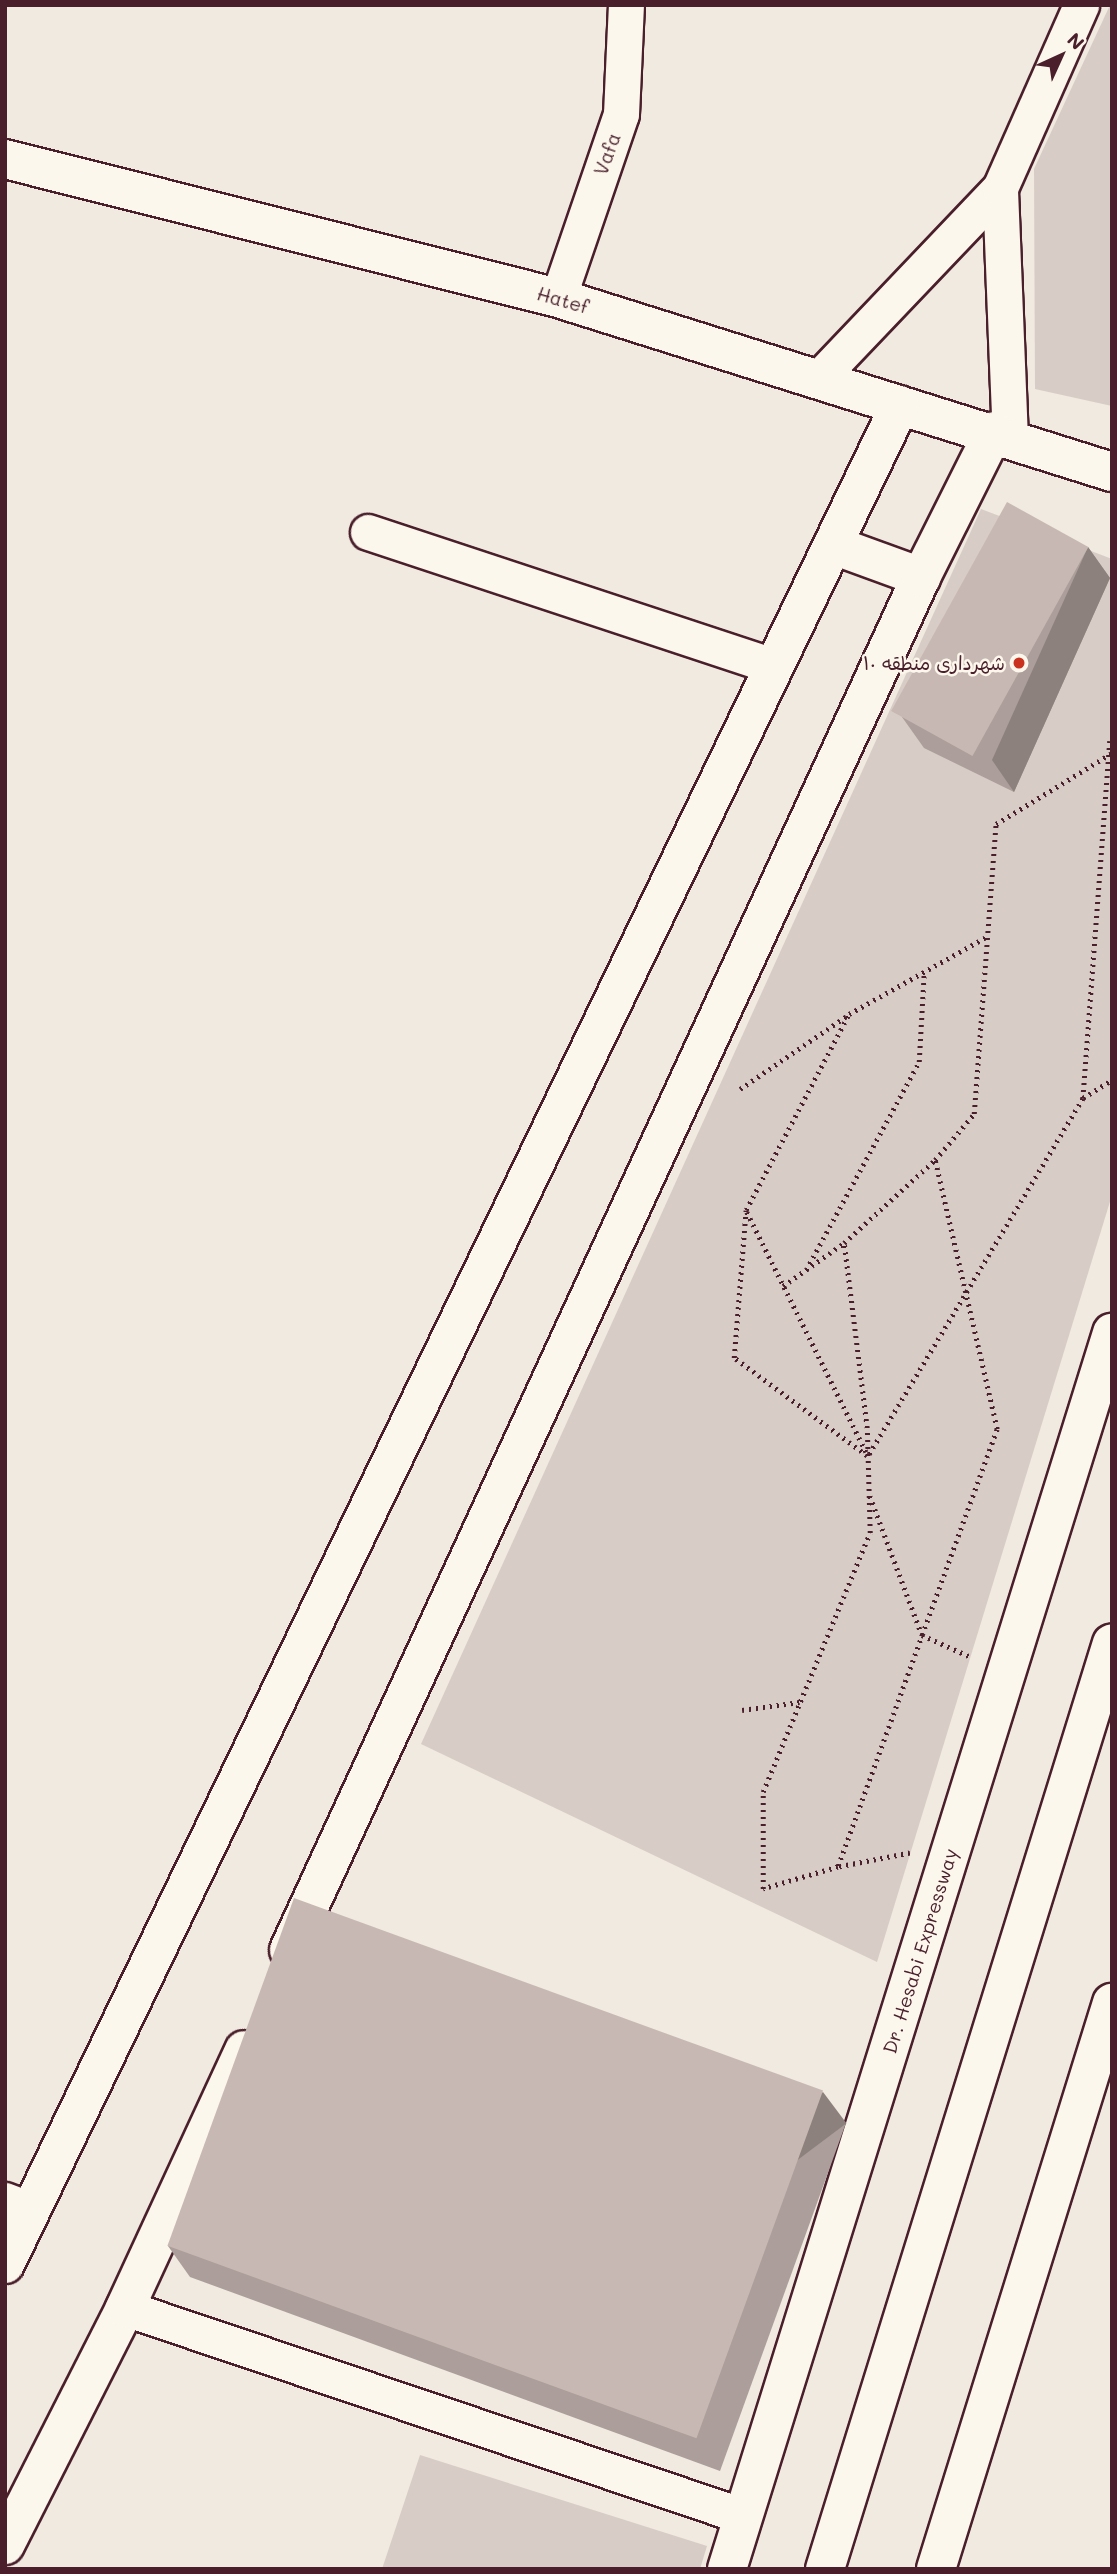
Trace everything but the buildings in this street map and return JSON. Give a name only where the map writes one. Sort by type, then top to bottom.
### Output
[{"type":"main road","name":"Hatef","points":[[5,159],[558,298],[1002,435],[1112,472]]},
{"type":"main road","points":[[5,2264],[18,2205],[900,405]]},
{"type":"main road","points":[[276,1979],[921,577],[1002,435]]},
{"type":"main road","points":[[833,545],[921,577]]},
{"type":"main road","name":"Dr. Hesabi Expressway","points":[[727,2569],[1112,1333]]},
{"type":"main road","points":[[825,2569],[1112,1643]]},
{"type":"main road","points":[[936,2569],[1112,2003]]},
{"type":"main road","points":[[5,2545],[125,2308],[258,2017]]},
{"type":"street","name":"Vafa","points":[[558,298],[621,114],[626,5]]},
{"type":"street","points":[[818,379],[1000,188],[1081,5]]},
{"type":"street","points":[[1000,188],[1002,435]]},
{"type":"street","points":[[368,532],[774,666]]},
{"type":"street","points":[[125,2308],[743,2516]]},
{"type":"path","points":[[868,1456],[1083,1098],[1111,741]]},
{"type":"path","points":[[783,1286],[844,1243],[934,1160],[974,1114],[996,824],[1111,753]]},
{"type":"path","points":[[740,1089],[849,1014],[988,936]]},
{"type":"path","points":[[806,1270],[919,1062],[924,972]]},
{"type":"path","points":[[849,1014],[746,1210],[734,1358],[868,1456]]},
{"type":"path","points":[[1083,1098],[1112,1080]]},
{"type":"path","points":[[838,1867],[997,1429],[934,1160]]},
{"type":"path","points":[[746,1210],[868,1456]]},
{"type":"path","points":[[844,1243],[868,1456],[870,1533],[762,1792],[763,1889],[838,1867],[953,1844]]},
{"type":"path","points":[[869,1492],[922,1634],[1006,1673]]},
{"type":"path","points":[[742,1710],[800,1702]]},
{"type":"shaded area","points":[[1110,5],[1112,406],[1035,389],[1034,169]]},
{"type":"shaded area","points":[[981,509],[1112,559],[1112,1195],[877,1962],[421,1744]]},
{"type":"shaded area","points":[[420,2455],[707,2546],[700,2569],[382,2569]]},
{"type":"place","name":"شهرداری منطقه ۱۰","points":[[1019,663]]}]
